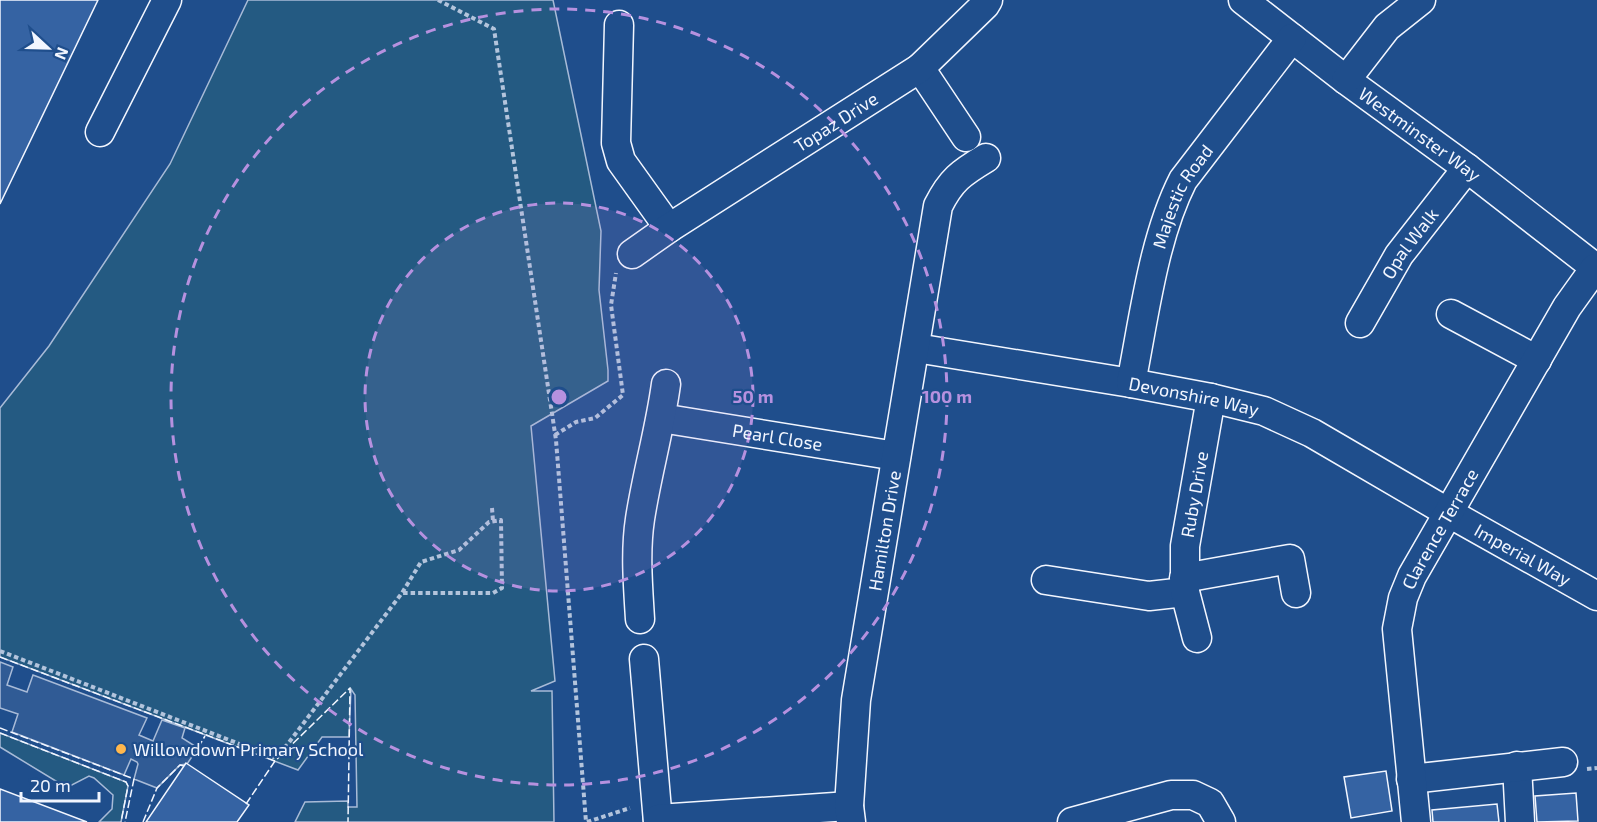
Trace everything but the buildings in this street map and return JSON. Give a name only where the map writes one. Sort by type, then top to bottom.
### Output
[{"type":"street","points":[[100,132],[168,0]]},
{"type":"street","name":"Topaz Drive","points":[[632,254],[920,68],[988,0]]},
{"type":"street","name":"Westminster Way","points":[[1243,0],[1596,268]]},
{"type":"street","points":[[1346,80],[1387,27],[1420,0]]},
{"type":"street","points":[[618,25],[616,143],[621,161],[669,228]]},
{"type":"street","name":"Majestic Road","points":[[1131,383],[1161,238],[1171,203],[1184,180],[1292,38]]},
{"type":"street","points":[[920,68],[966,137]]},
{"type":"street","name":"Hamilton Drive","points":[[850,814],[856,700],[938,206],[947,187],[966,170],[986,158]]},
{"type":"street","name":"Opal Walk","points":[[1360,323],[1399,255],[1467,168]]},
{"type":"street","name":"Clarence Terrace","points":[[1416,822],[1397,629],[1403,598],[1412,576],[1567,307],[1596,268]]},
{"type":"street","points":[[1451,314],[1537,360]]},
{"type":"street","name":"Devonshire Way","points":[[916,348],[1131,383],[1211,398],[1264,411],[1312,433],[1449,513]]},
{"type":"street","points":[[640,620],[636,564],[639,531],[666,384]]},
{"type":"street","name":"Ruby Drive","points":[[1197,638],[1184,585],[1185,546],[1211,398]]},
{"type":"street","name":"Pearl Close","points":[[661,418],[896,456]]},
{"type":"street","name":"Imperial Way","points":[[1449,513],[1597,596]]},
{"type":"street","points":[[1046,580],[1149,596],[1290,559],[1296,593]]},
{"type":"street","points":[[644,659],[657,806],[850,814]]},
{"type":"street","points":[[1411,780],[1563,762]]},
{"type":"street","points":[[1517,766],[1520,819]]},
{"type":"street","points":[[1072,822],[1171,795],[1193,795],[1210,803],[1221,822]]},
{"type":"path","points":[[438,0],[494,29],[555,435],[586,822],[657,806]]},
{"type":"path","points":[[555,435],[576,422],[595,418],[622,395],[611,305],[616,271],[632,254]]},
{"type":"path","points":[[492,508],[493,521]]},
{"type":"path","points":[[0,651],[273,757],[287,745],[402,592],[421,562],[459,550],[489,522],[501,520],[502,588],[493,593],[402,592]]},
{"type":"shaded area","points":[[248,0],[553,0],[601,231],[599,290],[608,370],[608,381],[531,426],[555,681],[531,691],[552,691],[554,822],[295,822],[305,802],[348,801],[348,807],[357,807],[355,695],[351,689],[349,737],[322,737],[298,770],[0,657],[0,408],[49,346],[170,164]]},
{"type":"shaded area","points":[[0,662],[13,667],[7,685],[27,692],[33,675],[147,718],[139,735],[153,741],[162,720],[185,728],[182,738],[198,748],[187,764],[180,765],[157,788],[134,779],[138,764],[131,759],[124,775],[12,732],[18,714],[0,708]]},
{"type":"shaded area","points":[[0,733],[126,782],[128,786],[121,822],[99,822],[112,809],[113,795],[94,778],[89,776],[68,787],[64,786],[0,747]]},
{"type":"fence","points":[[0,657],[275,761],[350,688],[348,822]]},
{"type":"fence","points":[[0,728],[134,779],[125,822]]},
{"type":"fence","points":[[0,733],[126,782],[128,786],[121,822]]},
{"type":"fence","points":[[198,748],[205,736]]},
{"type":"fence","points":[[246,804],[275,761]]},
{"type":"fence","points":[[143,822],[157,788],[180,765],[184,766]]},
{"type":"place","name":"Willowdown Primary School","points":[[121,749]]}]
